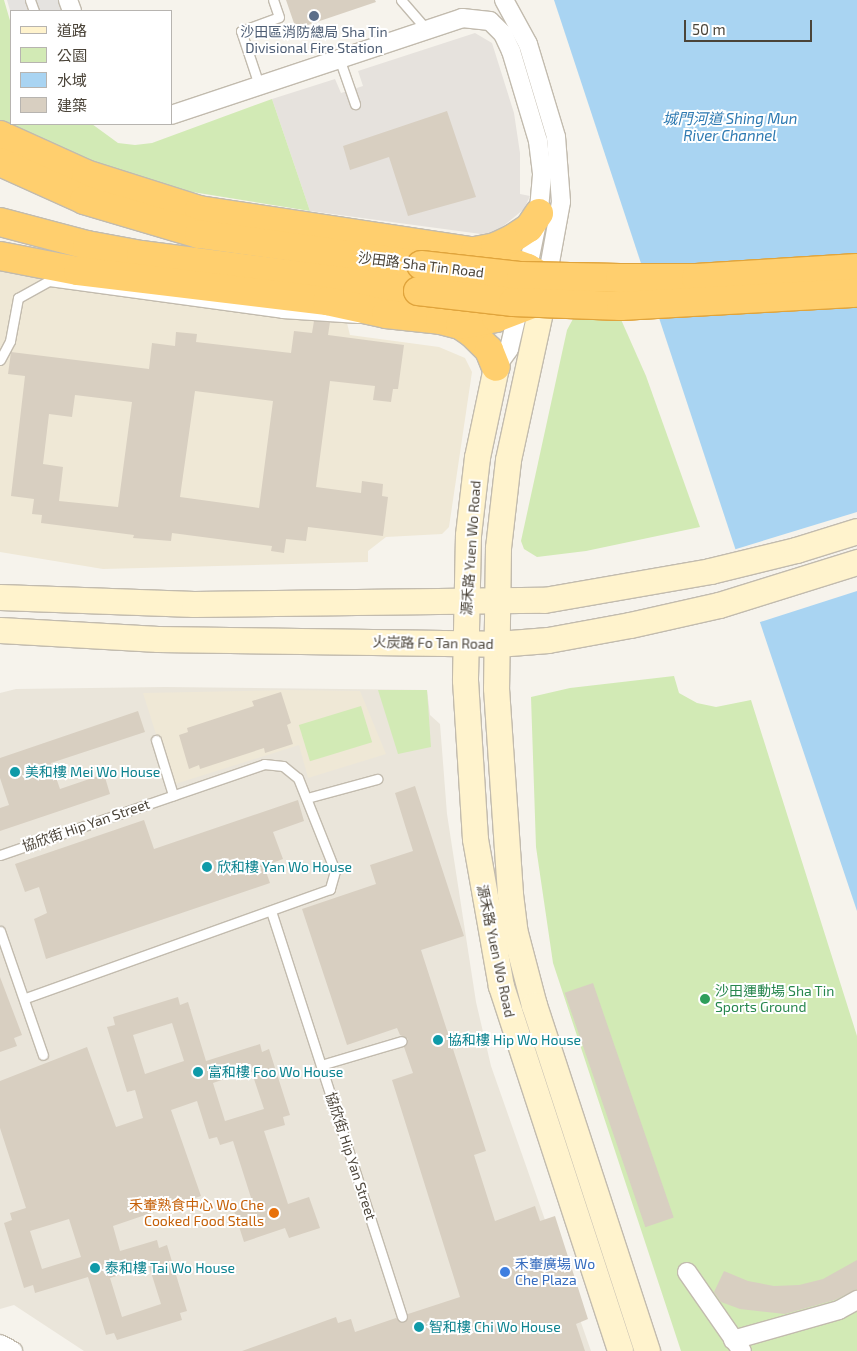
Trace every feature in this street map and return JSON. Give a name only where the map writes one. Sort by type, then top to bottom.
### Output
[{"type":"highway","points":[[0,135],[86,174],[199,210],[427,255],[450,262],[449,285],[432,309],[417,304],[386,314],[350,305],[78,271],[0,256]]},
{"type":"highway","name":"沙田路 Sha Tin Road","points":[[0,162],[84,200],[199,234],[427,255],[521,276],[696,278],[857,268]]},
{"type":"highway","points":[[427,255],[474,251],[495,247],[512,239],[528,228],[539,213]]},
{"type":"highway","name":"沙田路 Sha Tin Road","points":[[0,222],[86,245],[417,304],[513,302],[621,306],[857,293]]},
{"type":"highway","points":[[474,251],[534,289]]},
{"type":"highway","points":[[460,325],[534,289]]},
{"type":"highway","points":[[417,304],[460,325],[489,350],[496,367]]},
{"type":"main road","name":"源禾路 Yuen Wo Road","points":[[534,289],[508,460],[499,534],[496,602],[498,723],[514,928],[534,1005],[647,1351]]},
{"type":"main road","name":"源禾路 Yuen Wo Road","points":[[496,367],[477,457],[468,534],[465,643],[475,839],[501,986],[620,1351]]},
{"type":"main road","points":[[0,597],[194,604],[544,600],[710,571],[796,550],[857,531]]},
{"type":"main road","name":"火炭路 Fo Tan Road","points":[[0,630],[158,639],[497,644],[566,637],[719,605],[857,562]]},
{"type":"street","name":"源禾路 Yuen Wo Road","points":[[496,367],[509,349],[534,289],[560,211],[559,154],[541,80],[507,4]]},
{"type":"street","name":"源禾路 Yuen Wo Road","points":[[172,115],[426,29],[472,17],[490,21],[503,34],[524,86],[538,141],[542,175],[534,289]]},
{"type":"street","points":[[687,1272],[738,1346],[839,1310],[857,1300]]},
{"type":"street","points":[[0,1344],[13,1351]]},
{"type":"lane","points":[[259,85],[241,31],[280,17],[274,0]]},
{"type":"lane","points":[[401,0],[426,29]]},
{"type":"lane","points":[[493,0],[507,4]]},
{"type":"lane","points":[[339,58],[356,104]]},
{"type":"lane","points":[[0,360],[10,341],[18,298],[49,282],[328,318],[346,319],[386,314]]},
{"type":"lane","points":[[156,740],[173,795]]},
{"type":"lane","name":"協欣街 Hip Yan Street","points":[[0,855],[264,764],[282,766],[298,778],[335,871],[330,889],[25,998]]},
{"type":"lane","points":[[307,798],[378,779]]},
{"type":"lane","name":"協欣街 Hip Yan Street","points":[[271,911],[402,1316]]},
{"type":"lane","points":[[0,931],[25,998],[43,1055]]},
{"type":"lane","points":[[321,1065],[402,1040]]},
{"type":"shaded area","points":[[7,0],[58,0],[62,10],[10,10]]},
{"type":"shaded area","points":[[475,33],[492,43],[514,113],[520,153],[520,194],[530,196],[524,209],[496,232],[481,234],[310,211],[272,99],[335,79],[341,93],[363,86],[358,71]]},
{"type":"shaded area","points":[[0,263],[346,319],[350,335],[439,347],[465,358],[472,372],[449,527],[442,534],[386,537],[368,551],[368,562],[103,569],[0,552]]},
{"type":"shaded area","points":[[165,687],[427,690],[430,715],[440,724],[447,814],[476,1002],[491,1066],[591,1351],[84,1351],[14,1305],[0,1309],[0,693],[16,689]]},
{"type":"shaded area","points":[[286,690],[360,691],[386,754],[308,778],[299,745],[172,785],[143,693]]},
{"type":"green space","points":[[0,0],[4,0],[10,21],[10,125],[0,120]]},
{"type":"green space","points":[[272,99],[310,211],[155,186],[88,163],[10,125],[93,125],[118,143],[135,145],[152,143]]},
{"type":"green space","points":[[619,315],[646,376],[700,527],[586,551],[537,557],[524,549],[521,541],[567,330],[574,317]]},
{"type":"green space","name":"沙田運動場 Sha Tin Sports Ground","points":[[674,676],[679,693],[697,703],[716,707],[751,700],[857,1036],[857,1351],[681,1351],[553,963],[536,847],[531,697],[570,688]]},
{"type":"green space","points":[[378,690],[427,690],[431,747],[398,754]]},
{"type":"green space","points":[[361,706],[372,742],[310,761],[299,725]]},
{"type":"water","name":"城門河道 Shing Mun River Channel","points":[[554,0],[857,0],[857,911],[738,557]]},
{"type":"pier","points":[[857,512],[857,591],[757,623],[733,550]]},
{"type":"building","name":"沙田區消防總局 Sha Tin Divisional Fire Station","points":[[286,0],[375,0],[376,2],[296,29]]},
{"type":"building","points":[[447,111],[476,197],[408,216],[389,157],[350,170],[343,146]]},
{"type":"building","points":[[314,321],[330,322],[328,335],[404,345],[398,389],[393,389],[391,402],[373,400],[375,386],[330,381],[316,487],[361,493],[362,481],[383,484],[382,496],[388,497],[383,536],[308,527],[306,541],[286,539],[284,553],[271,551],[272,546],[172,533],[171,541],[133,538],[134,535],[41,523],[42,515],[32,514],[34,499],[11,496],[25,376],[8,374],[11,352],[149,369],[152,343],[175,346],[176,332],[197,334],[196,342],[291,353],[294,331],[312,333]],"holes":[[[195,391],[273,401],[259,508],[180,497]],[[75,395],[132,402],[118,507],[59,501],[63,467],[43,464],[49,414],[72,417]]]},
{"type":"building","points":[[281,692],[291,723],[287,725],[293,744],[265,753],[264,748],[200,769],[199,765],[189,769],[179,735],[188,732],[187,728],[254,706],[252,701]]},
{"type":"building","name":"美和樓 Mei Wo House","points":[[138,711],[145,732],[51,763],[60,789],[104,774],[110,794],[0,831],[0,808],[9,805],[0,778],[0,758]]},
{"type":"building","points":[[415,786],[464,936],[421,950],[486,1151],[474,1155],[495,1221],[535,1206],[540,1221],[555,1216],[588,1319],[576,1324],[585,1351],[242,1351],[336,1317],[338,1323],[351,1319],[355,1332],[396,1318],[403,1322],[408,1314],[460,1297],[392,1080],[413,1073],[404,1047],[408,1039],[400,1035],[397,1028],[347,1045],[302,909],[376,884],[370,865],[413,851],[395,793]]},
{"type":"building","points":[[298,800],[304,821],[273,832],[283,859],[264,866],[270,883],[46,959],[34,919],[47,913],[39,887],[25,892],[15,864],[144,820],[154,849]]},
{"type":"building","points":[[0,977],[22,1035],[14,1038],[17,1046],[0,1052]]},
{"type":"building","points":[[593,983],[674,1217],[645,1227],[565,993]]},
{"type":"building","points":[[178,997],[180,1005],[188,1002],[206,1061],[260,1044],[262,1052],[269,1049],[290,1115],[283,1117],[285,1125],[264,1131],[288,1204],[309,1197],[320,1228],[289,1238],[285,1228],[244,1242],[234,1211],[253,1204],[233,1141],[220,1145],[217,1137],[209,1139],[197,1101],[171,1110],[201,1196],[113,1226],[120,1251],[157,1240],[159,1248],[167,1245],[187,1311],[180,1313],[182,1320],[117,1340],[114,1333],[106,1335],[88,1277],[35,1293],[33,1285],[24,1288],[4,1223],[12,1220],[10,1213],[26,1208],[0,1128],[0,1081],[87,1047],[116,1127],[143,1118],[135,1090],[127,1092],[107,1027],[115,1025],[113,1017]],"holes":[[[172,1023],[184,1061],[145,1074],[133,1035]],[[251,1070],[264,1109],[225,1121],[213,1083]],[[69,1219],[81,1257],[42,1269],[30,1231]],[[149,1266],[161,1304],[122,1317],[110,1278]]]},
{"type":"building","points":[[857,1260],[857,1289],[835,1300],[785,1314],[740,1309],[721,1302],[714,1292],[724,1271],[748,1281],[774,1286],[799,1285],[823,1279]]},
{"type":"place","name":"沙田區消防總局 Sha Tin Divisional Fire Station","points":[[314,16]]},
{"type":"place","name":"美和樓 Mei Wo House","points":[[15,772]]},
{"type":"place","name":"欣和樓 Yan Wo House","points":[[207,867]]},
{"type":"place","name":"沙田運動場 Sha Tin Sports Ground","points":[[705,999]]},
{"type":"place","name":"協和樓 Hip Wo House","points":[[438,1040]]},
{"type":"place","name":"富和樓 Foo Wo House","points":[[198,1072]]},
{"type":"place","name":"禾輋熟食中心 Wo Che Cooked Food Stalls","points":[[274,1213]]},
{"type":"place","name":"泰和樓 Tai Wo House","points":[[95,1268]]},
{"type":"place","name":"禾輋廣場 Wo Che Plaza","points":[[505,1272]]},
{"type":"place","name":"智和樓 Chi Wo House","points":[[419,1327]]}]
